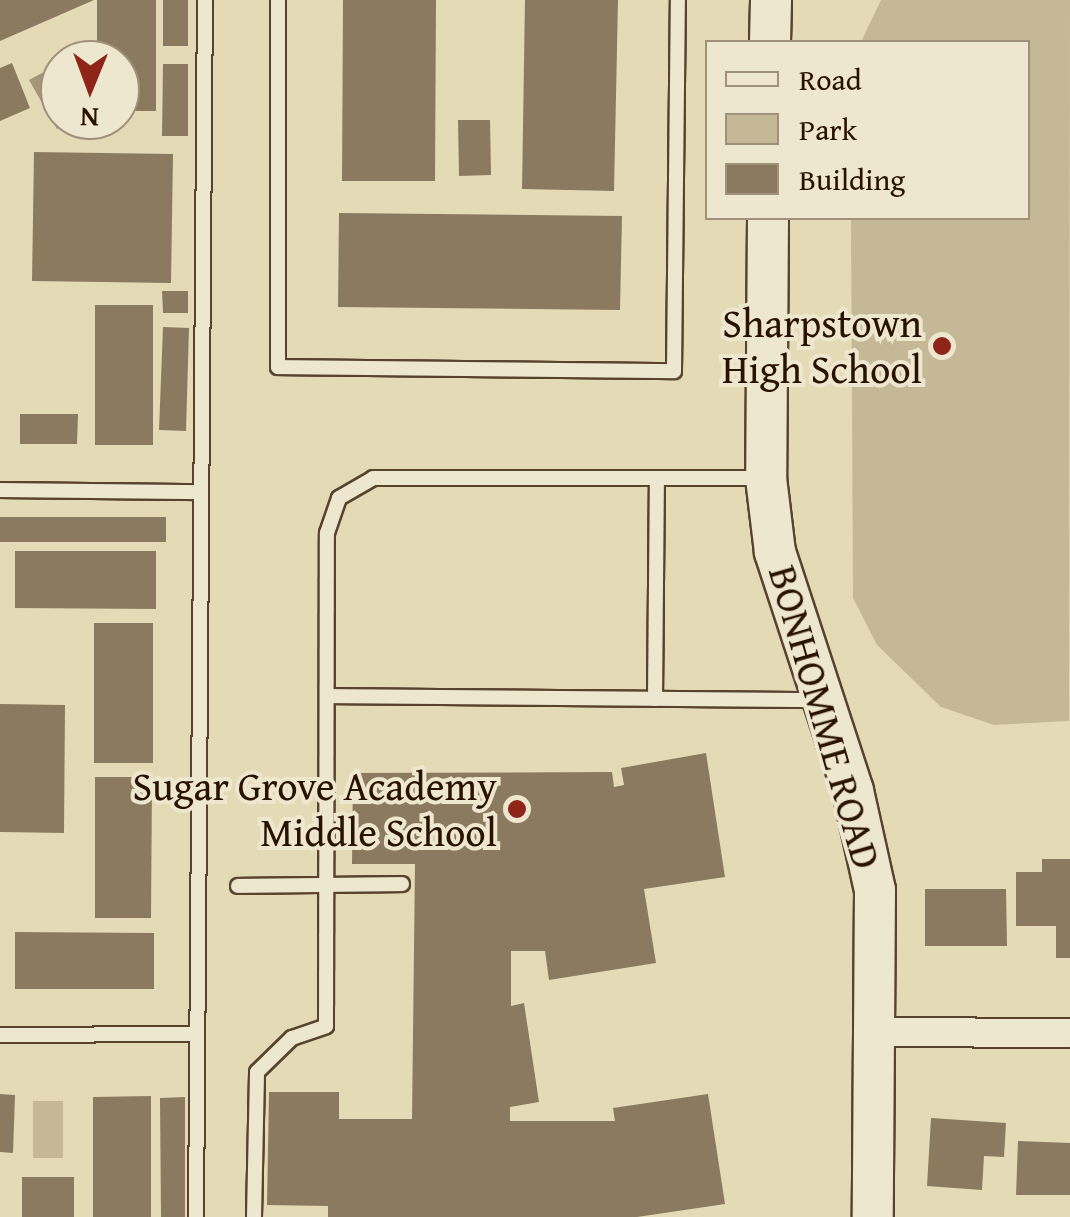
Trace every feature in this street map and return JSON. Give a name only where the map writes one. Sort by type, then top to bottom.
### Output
[{"type":"street","points":[[770,40],[771,0]]},
{"type":"street","name":"BONHOMME ROAD","points":[[768,220],[766,478],[775,552],[822,700],[875,890],[878,1032],[873,1217]]},
{"type":"street","points":[[878,1032],[1070,1033]]},
{"type":"lane","points":[[196,1217],[205,0]]},
{"type":"lane","points":[[278,0],[278,367],[654,371],[674,371],[678,0]]},
{"type":"lane","points":[[254,1217],[257,1072],[292,1038],[326,1026],[327,533],[339,498],[354,485],[373,478],[766,478]]},
{"type":"lane","points":[[655,699],[658,478]]},
{"type":"lane","points":[[0,490],[200,492]]},
{"type":"lane","points":[[327,696],[822,700]]},
{"type":"lane","points":[[238,886],[402,884]]},
{"type":"lane","points":[[0,1035],[197,1034]]},
{"type":"green space","name":"Sharpstown High School","points":[[881,0],[1070,0],[1069,721],[994,725],[941,707],[877,645],[853,598],[851,220],[1030,220],[1030,40],[862,40]]},
{"type":"green space","points":[[33,1101],[63,1101],[63,1158],[33,1158]]},
{"type":"shaded area","points":[[40,74],[40,99],[29,80]]},
{"type":"building","points":[[0,0],[94,0],[0,41]]},
{"type":"building","points":[[97,0],[156,0],[156,111],[140,111],[140,40],[97,40]]},
{"type":"building","points":[[163,0],[188,0],[188,46],[163,46]]},
{"type":"building","points":[[343,0],[436,0],[435,181],[342,181]]},
{"type":"building","points":[[525,0],[618,0],[614,191],[522,189]]},
{"type":"building","points":[[12,63],[30,108],[0,121],[0,68]]},
{"type":"building","points":[[163,64],[188,64],[188,136],[162,136]]},
{"type":"building","points":[[458,120],[490,120],[491,175],[459,176]]},
{"type":"building","points":[[34,152],[173,154],[171,283],[32,281]]},
{"type":"building","points":[[339,213],[622,216],[620,310],[338,307]]},
{"type":"building","points":[[162,291],[188,291],[188,313],[163,313]]},
{"type":"building","points":[[95,305],[153,305],[153,445],[95,445]]},
{"type":"building","points":[[163,327],[189,328],[186,431],[159,430]]},
{"type":"building","points":[[20,414],[78,414],[77,444],[20,444]]},
{"type":"building","points":[[0,517],[166,517],[166,542],[0,542]]},
{"type":"building","points":[[15,551],[156,551],[156,609],[15,608]]},
{"type":"building","points":[[94,623],[153,623],[153,763],[94,763]]},
{"type":"building","points":[[0,704],[65,705],[64,833],[0,832]]},
{"type":"building","points":[[706,753],[725,877],[644,889],[656,963],[549,980],[545,951],[511,951],[511,1006],[524,1003],[539,1102],[510,1107],[510,1121],[615,1121],[613,1108],[708,1094],[725,1204],[637,1217],[328,1217],[328,1206],[267,1205],[269,1092],[339,1092],[339,1119],[412,1119],[415,864],[352,864],[353,773],[612,772],[614,787],[624,785],[621,768]]},
{"type":"building","points":[[95,777],[152,777],[151,918],[95,918]]},
{"type":"building","points":[[1042,859],[1070,859],[1070,958],[1056,958],[1056,926],[1016,926],[1016,872],[1042,872]]},
{"type":"building","points":[[925,889],[1006,889],[1007,946],[925,946]]},
{"type":"building","points":[[15,932],[154,933],[154,989],[15,989]]},
{"type":"building","points":[[0,1094],[15,1095],[13,1153],[0,1152]]},
{"type":"building","points":[[151,1096],[151,1217],[93,1217],[93,1097]]},
{"type":"building","points":[[185,1097],[185,1217],[161,1217],[160,1098]]},
{"type":"building","points":[[931,1118],[1006,1123],[1004,1157],[984,1156],[982,1190],[927,1186]]},
{"type":"building","points":[[1018,1141],[1070,1143],[1070,1195],[1016,1195]]},
{"type":"building","points":[[22,1177],[74,1177],[74,1217],[22,1217]]},
{"type":"place","name":"Sharpstown High School","points":[[942,346]]},
{"type":"place","name":"Sugar Grove Academy Middle School","points":[[517,809]]}]
